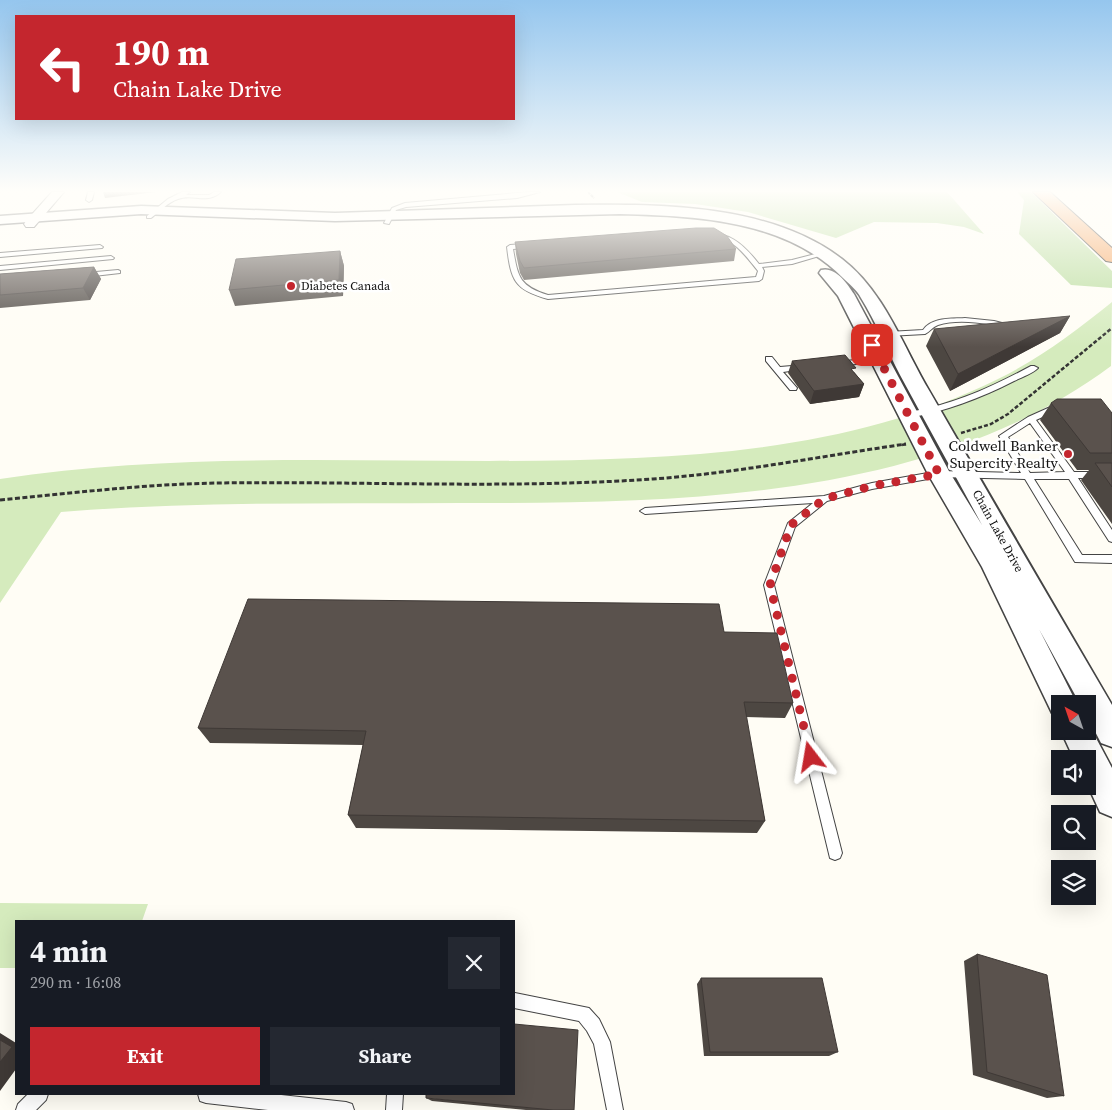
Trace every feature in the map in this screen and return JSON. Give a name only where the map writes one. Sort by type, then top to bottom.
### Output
[{"type":"highway","points":[[1098,244],[1112,257]]},
{"type":"street","name":"Chain Lake Drive","points":[[784,244],[848,272],[868,294],[888,334],[909,415],[939,474],[993,564],[1058,695]]},
{"type":"street","name":"Chain Lake Drive","points":[[815,256],[846,294],[880,359],[898,375],[931,412],[1112,733]]},
{"type":"street","points":[[1081,740],[1112,801]]},
{"type":"lane","points":[[551,244],[510,247],[514,277],[523,289],[548,297],[759,279],[761,271],[739,244]]},
{"type":"lane","points":[[0,255],[100,247]]},
{"type":"lane","points":[[757,266],[815,256]]},
{"type":"lane","points":[[0,268],[112,258]]},
{"type":"lane","points":[[79,276],[118,272]]},
{"type":"lane","points":[[925,332],[926,327],[930,324],[944,322],[984,321],[1001,323],[1016,328]]},
{"type":"lane","points":[[888,334],[925,332],[933,336]]},
{"type":"lane","points":[[769,359],[793,388]]},
{"type":"lane","points":[[834,364],[880,359]]},
{"type":"lane","points":[[778,370],[806,367]]},
{"type":"lane","points":[[909,415],[931,412],[970,400],[1034,368]]},
{"type":"lane","points":[[1065,405],[1052,408],[1003,436],[1079,558],[1112,559]]},
{"type":"lane","points":[[1031,419],[1071,475],[1112,538]]},
{"type":"lane","points":[[645,511],[824,499],[872,486],[939,474],[966,476],[1112,475]]},
{"type":"lane","points":[[824,499],[791,525],[770,585],[835,853]]},
{"type":"lane","points":[[515,1002],[583,1014],[594,1025],[602,1042],[615,1110]]},
{"type":"lane","points":[[24,1110],[39,1095]]},
{"type":"lane","points":[[206,1095],[346,1110]]},
{"type":"lane","points":[[394,1110],[395,1095]]},
{"type":"path","points":[[945,438],[972,431],[1008,414],[1112,328]]},
{"type":"path","points":[[0,500],[134,486],[217,483],[498,484],[653,479],[717,472],[922,441]]},
{"type":"green space","points":[[1029,244],[1084,244],[1112,271],[1112,288],[1071,285]]},
{"type":"green space","points":[[1112,302],[1111,366],[1040,411],[963,444],[883,469],[799,485],[714,495],[629,501],[311,503],[161,506],[61,512],[0,603],[0,479],[61,471],[183,462],[619,459],[749,449],[813,439],[876,425],[938,405],[998,379],[1028,363],[1057,344]]},
{"type":"green space","points":[[0,903],[148,904],[142,920],[15,920],[15,968],[0,968]]},
{"type":"building","points":[[515,244],[732,244],[736,249],[524,268]]},
{"type":"building","points":[[340,251],[339,280],[229,290],[236,259]]},
{"type":"building","points":[[94,267],[83,288],[0,295],[0,274]]},
{"type":"building","points":[[1070,316],[958,374],[934,329]]},
{"type":"building","points":[[845,355],[856,368],[851,369],[864,384],[814,391],[792,361]]},
{"type":"building","points":[[1057,399],[1101,399],[1112,413],[1112,453],[1090,453],[1051,403]]},
{"type":"building","points":[[1095,463],[1112,463],[1112,487]]},
{"type":"building","points":[[248,599],[719,604],[724,632],[777,633],[793,703],[744,702],[765,821],[348,815],[366,731],[198,728]]},
{"type":"building","points":[[977,954],[1047,975],[1064,1096],[987,1072]]},
{"type":"building","points":[[701,978],[822,978],[838,1052],[710,1052]]},
{"type":"building","points":[[515,1024],[578,1030],[574,1110],[553,1110],[426,1098],[426,1095],[515,1095]]},
{"type":"building","points":[[0,1040],[12,1047],[0,1062]]},
{"type":"place","name":"Diabetes Canada","points":[[291,286]]},
{"type":"place","name":"Coldwell Banker Supercity Realty","points":[[1068,454]]},
{"type":"route","points":[[811,757],[770,585],[791,525],[824,499],[872,486],[939,474],[872,345]]}]
